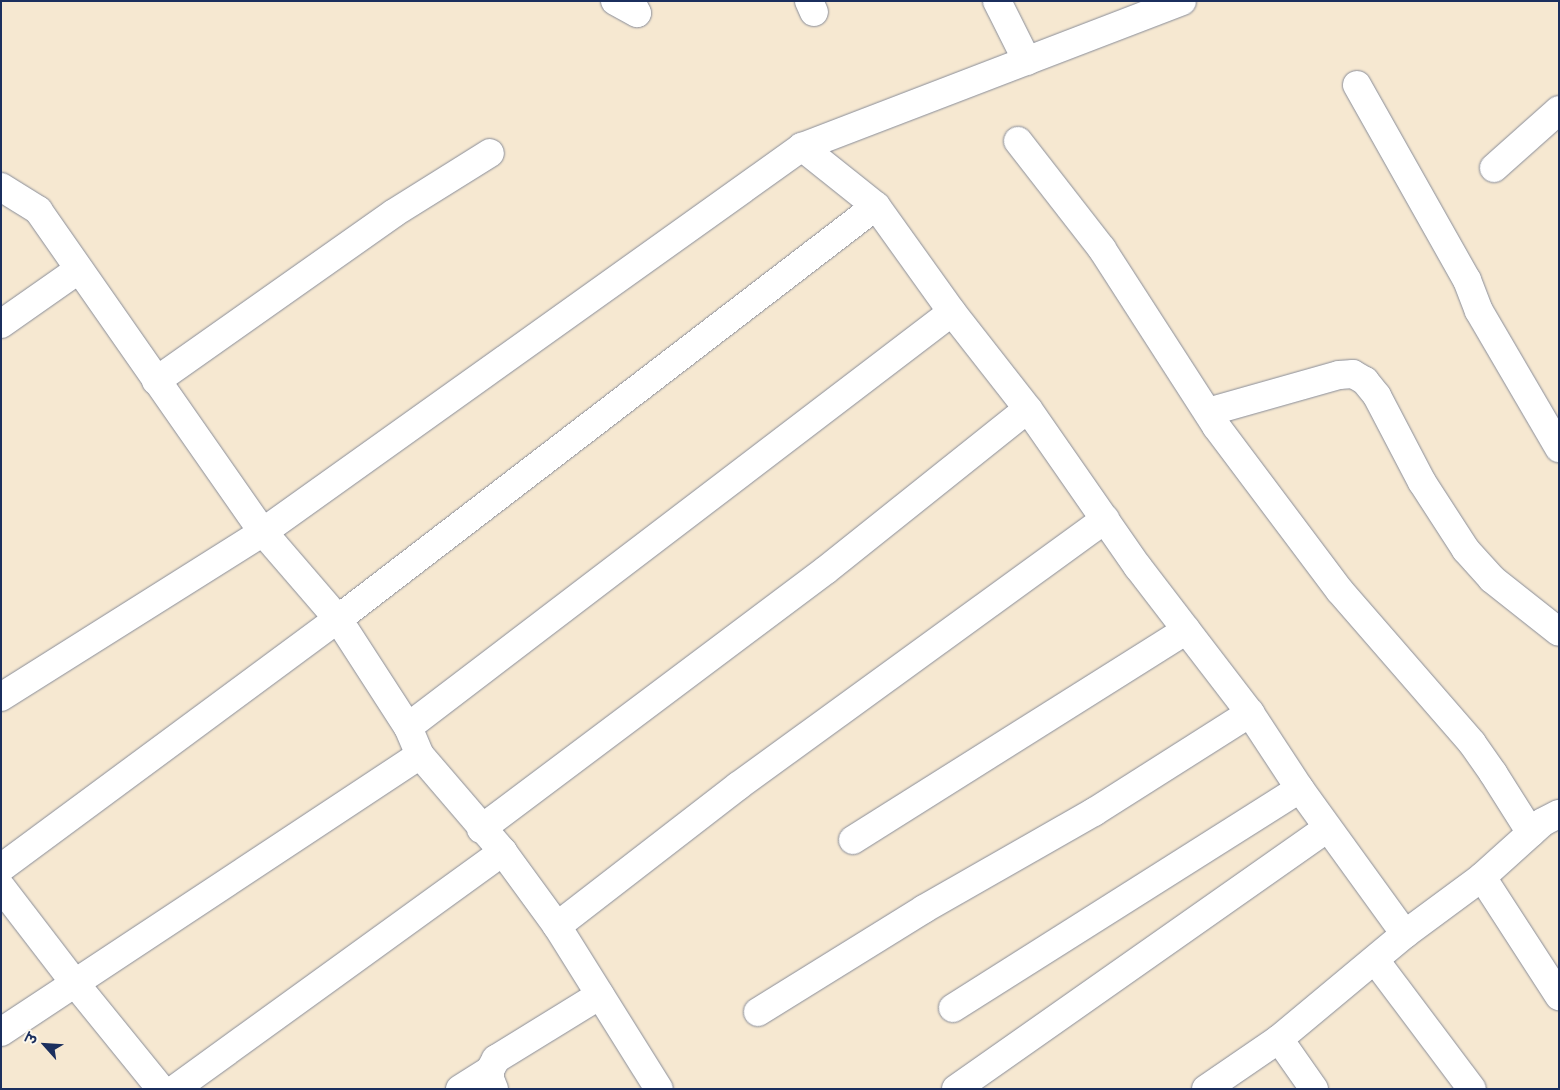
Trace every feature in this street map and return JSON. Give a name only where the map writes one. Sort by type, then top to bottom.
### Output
[{"type":"street","points":[[615,1],[637,13],[631,1]]},
{"type":"street","points":[[997,1],[1027,61]]},
{"type":"street","points":[[1,698],[263,532],[802,147],[1182,1]]},
{"type":"street","points":[[1358,85],[1457,263],[1479,311],[1559,448]]},
{"type":"street","points":[[1494,168],[1559,110]]},
{"type":"street","points":[[1018,141],[1102,250],[1208,412],[1340,591],[1544,823]]},
{"type":"street","points":[[802,147],[876,206],[952,312],[1028,409],[1138,567],[1250,713],[1300,789],[1405,934]]},
{"type":"street","points":[[156,382],[394,213],[490,153]]},
{"type":"street","points":[[1,187],[38,210],[156,382],[263,532],[338,619],[408,727],[420,754],[481,829],[503,852],[557,926],[659,1089]]},
{"type":"street","points":[[1,868],[338,619],[876,206]]},
{"type":"street","points":[[1,324],[78,270]]},
{"type":"street","points":[[408,727],[952,312]]},
{"type":"street","points":[[1208,412],[1339,374],[1353,374],[1365,381],[1377,396],[1422,482],[1466,550],[1492,579],[1559,632]]},
{"type":"street","points":[[481,829],[826,570],[1028,409]]},
{"type":"street","points":[[557,926],[746,780],[1105,519]]},
{"type":"street","points":[[853,840],[1186,630]]},
{"type":"street","points":[[758,1012],[924,908],[1094,812],[1250,713]]},
{"type":"street","points":[[1,1032],[420,754]]},
{"type":"street","points":[[953,1008],[1300,789]]},
{"type":"street","points":[[1206,1089],[1279,1039],[1405,934],[1482,877],[1544,823],[1559,792]]},
{"type":"street","points":[[956,1089],[1328,828]]},
{"type":"street","points":[[175,1089],[503,852]]},
{"type":"street","points":[[1482,877],[1559,996]]},
{"type":"street","points":[[1,887],[74,982],[161,1089]]},
{"type":"street","points":[[1374,960],[1472,1089]]},
{"type":"street","points":[[460,1089],[492,1079],[496,1059],[600,995]]},
{"type":"street","points":[[1279,1039],[1314,1089]]}]
